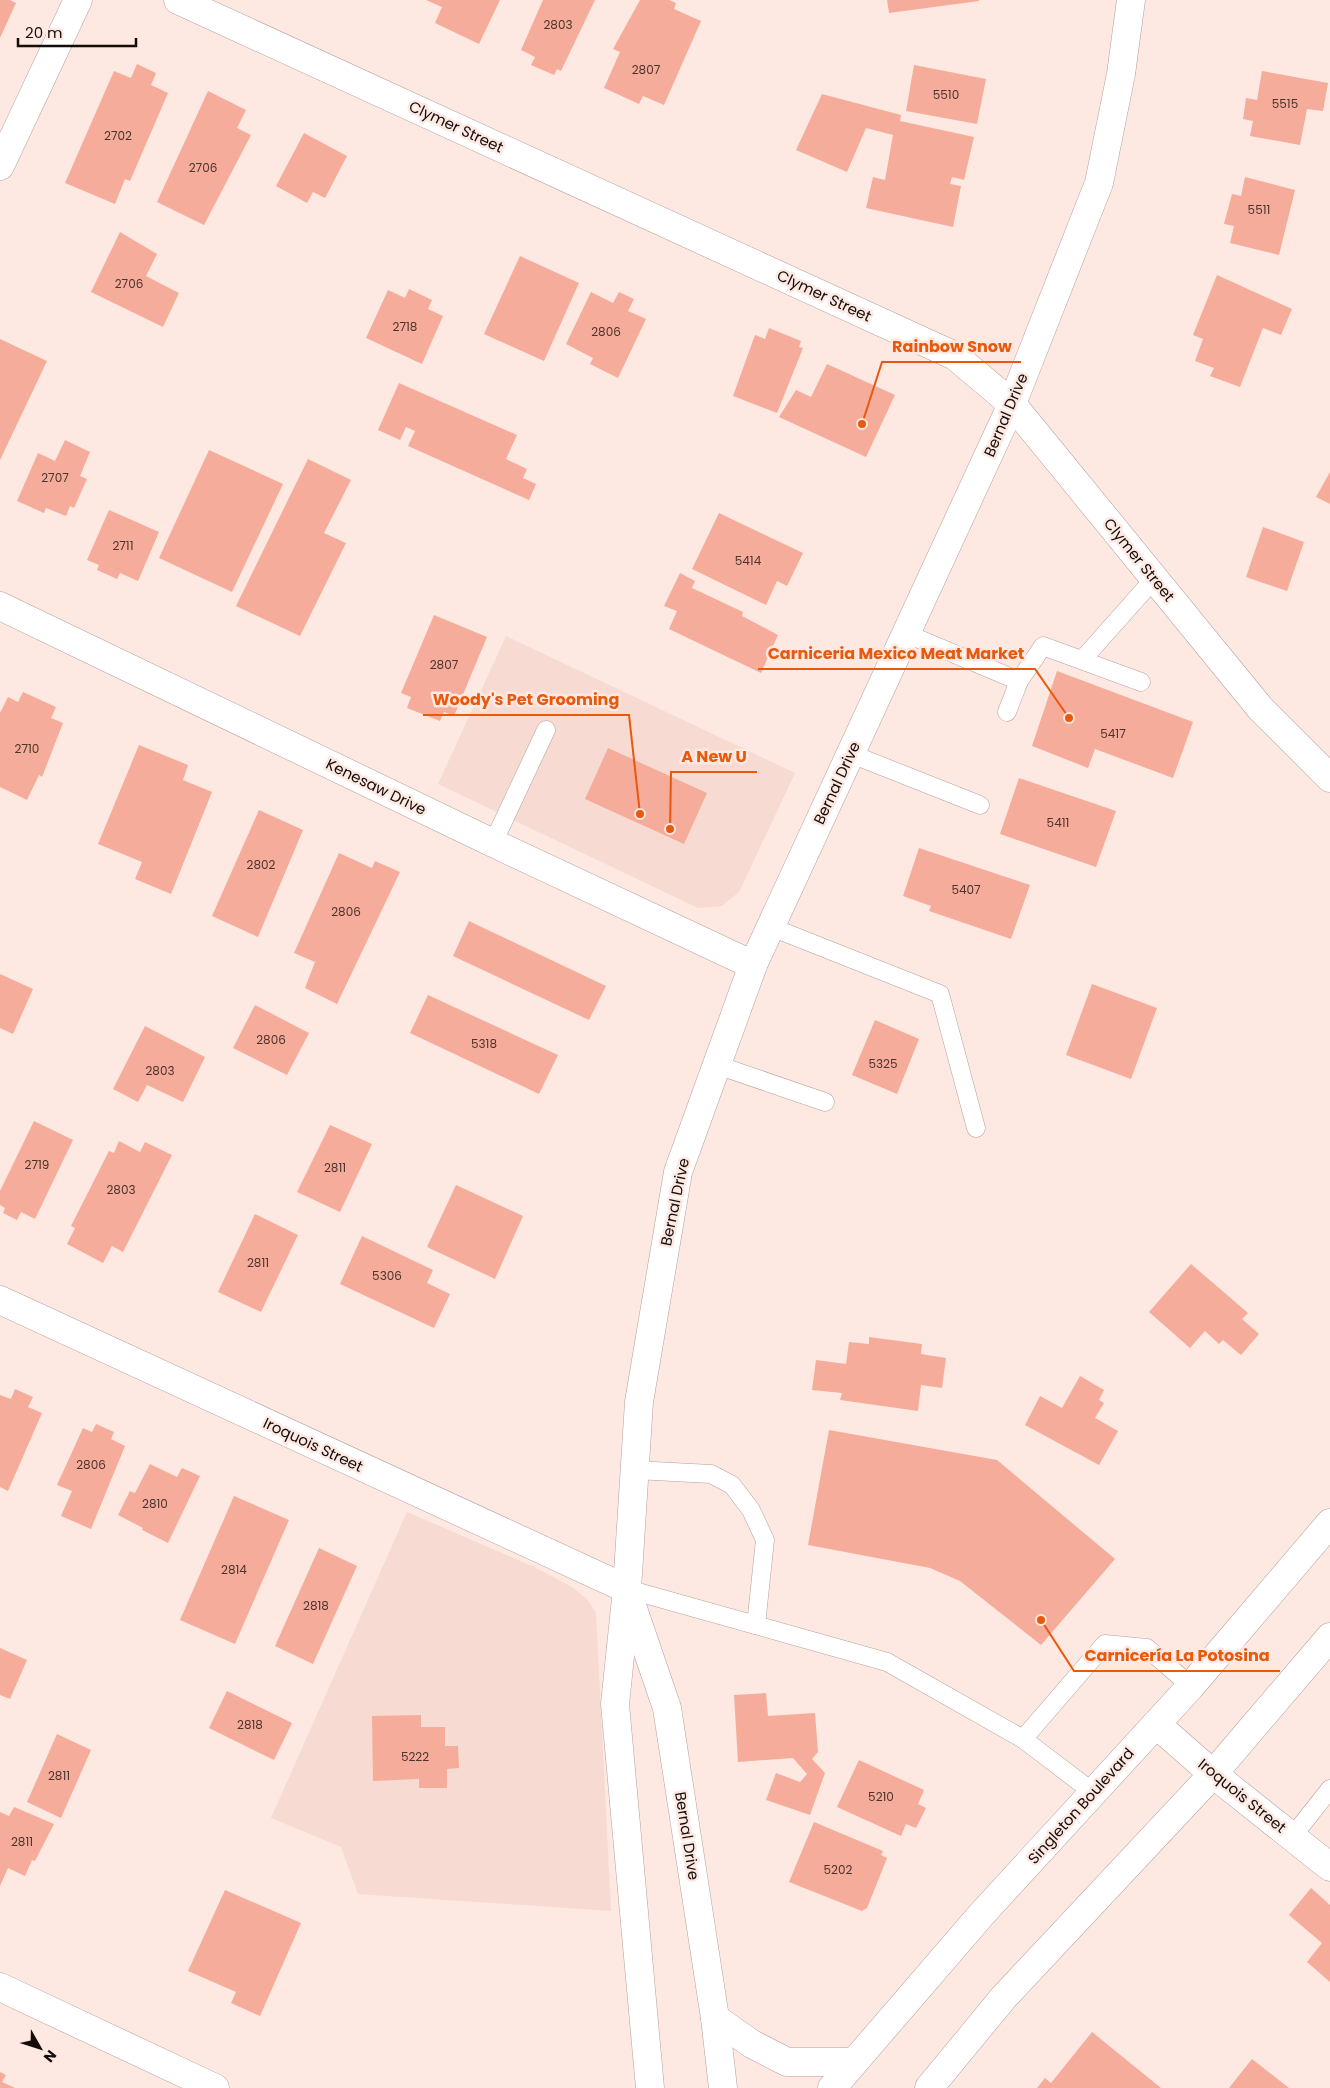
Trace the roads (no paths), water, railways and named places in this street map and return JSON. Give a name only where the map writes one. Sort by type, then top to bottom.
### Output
[{"type":"street","points":[[0,166],[78,0]]},
{"type":"street","name":"Clymer Street","points":[[178,0],[955,356],[1012,404],[1260,708],[1330,778]]},
{"type":"street","name":"Bernal Drive","points":[[650,2088],[615,1704],[627,1589],[639,1402],[678,1172],[753,965],[1012,404],[1099,183],[1121,74],[1131,0]]},
{"type":"street","name":"Kenesaw Drive","points":[[0,606],[493,843],[753,965]]},
{"type":"street","name":"Iroquois Street","points":[[0,1300],[627,1589]]},
{"type":"street","name":"Singleton Boulevard","points":[[832,2088],[852,2062],[981,1916],[1191,1686],[1330,1523]]},
{"type":"street","name":"Bernal Drive","points":[[627,1589],[667,1708],[715,2018],[723,2088]]},
{"type":"street","points":[[930,2088],[1004,1997],[1213,1774],[1330,1637]]},
{"type":"street","name":"Iroquois Street","points":[[1156,1724],[1213,1774],[1330,1867]]},
{"type":"street","points":[[0,1987],[215,2088]]},
{"type":"street","points":[[715,2018],[752,2044],[787,2062],[852,2062]]},
{"type":"lane","points":[[1082,660],[1154,579]]},
{"type":"lane","points":[[907,634],[1019,681]]},
{"type":"lane","points":[[1007,712],[1019,681],[1043,646],[1141,682]]},
{"type":"lane","points":[[493,843],[546,730]]},
{"type":"lane","points":[[851,754],[980,805]]},
{"type":"lane","points":[[770,927],[940,994],[976,1128]]},
{"type":"lane","points":[[717,1065],[825,1102]]},
{"type":"lane","points":[[635,1470],[711,1474],[732,1485],[752,1510],[765,1540],[756,1625]]},
{"type":"lane","points":[[627,1589],[886,1662],[1023,1739],[1094,1793]]},
{"type":"lane","points":[[1023,1739],[1105,1644],[1147,1648],[1191,1686]]},
{"type":"lane","points":[[1292,1837],[1330,1790]]},
{"type":"place","name":"Rainbow Snow","points":[[862,424]]},
{"type":"place","name":"Carniceria Mexico Meat Market","points":[[1069,718]]},
{"type":"place","name":"Woody's Pet Grooming","points":[[640,814]]},
{"type":"place","name":"A New U","points":[[670,829]]},
{"type":"place","name":"Carnicería La Potosina","points":[[1041,1620]]}]
